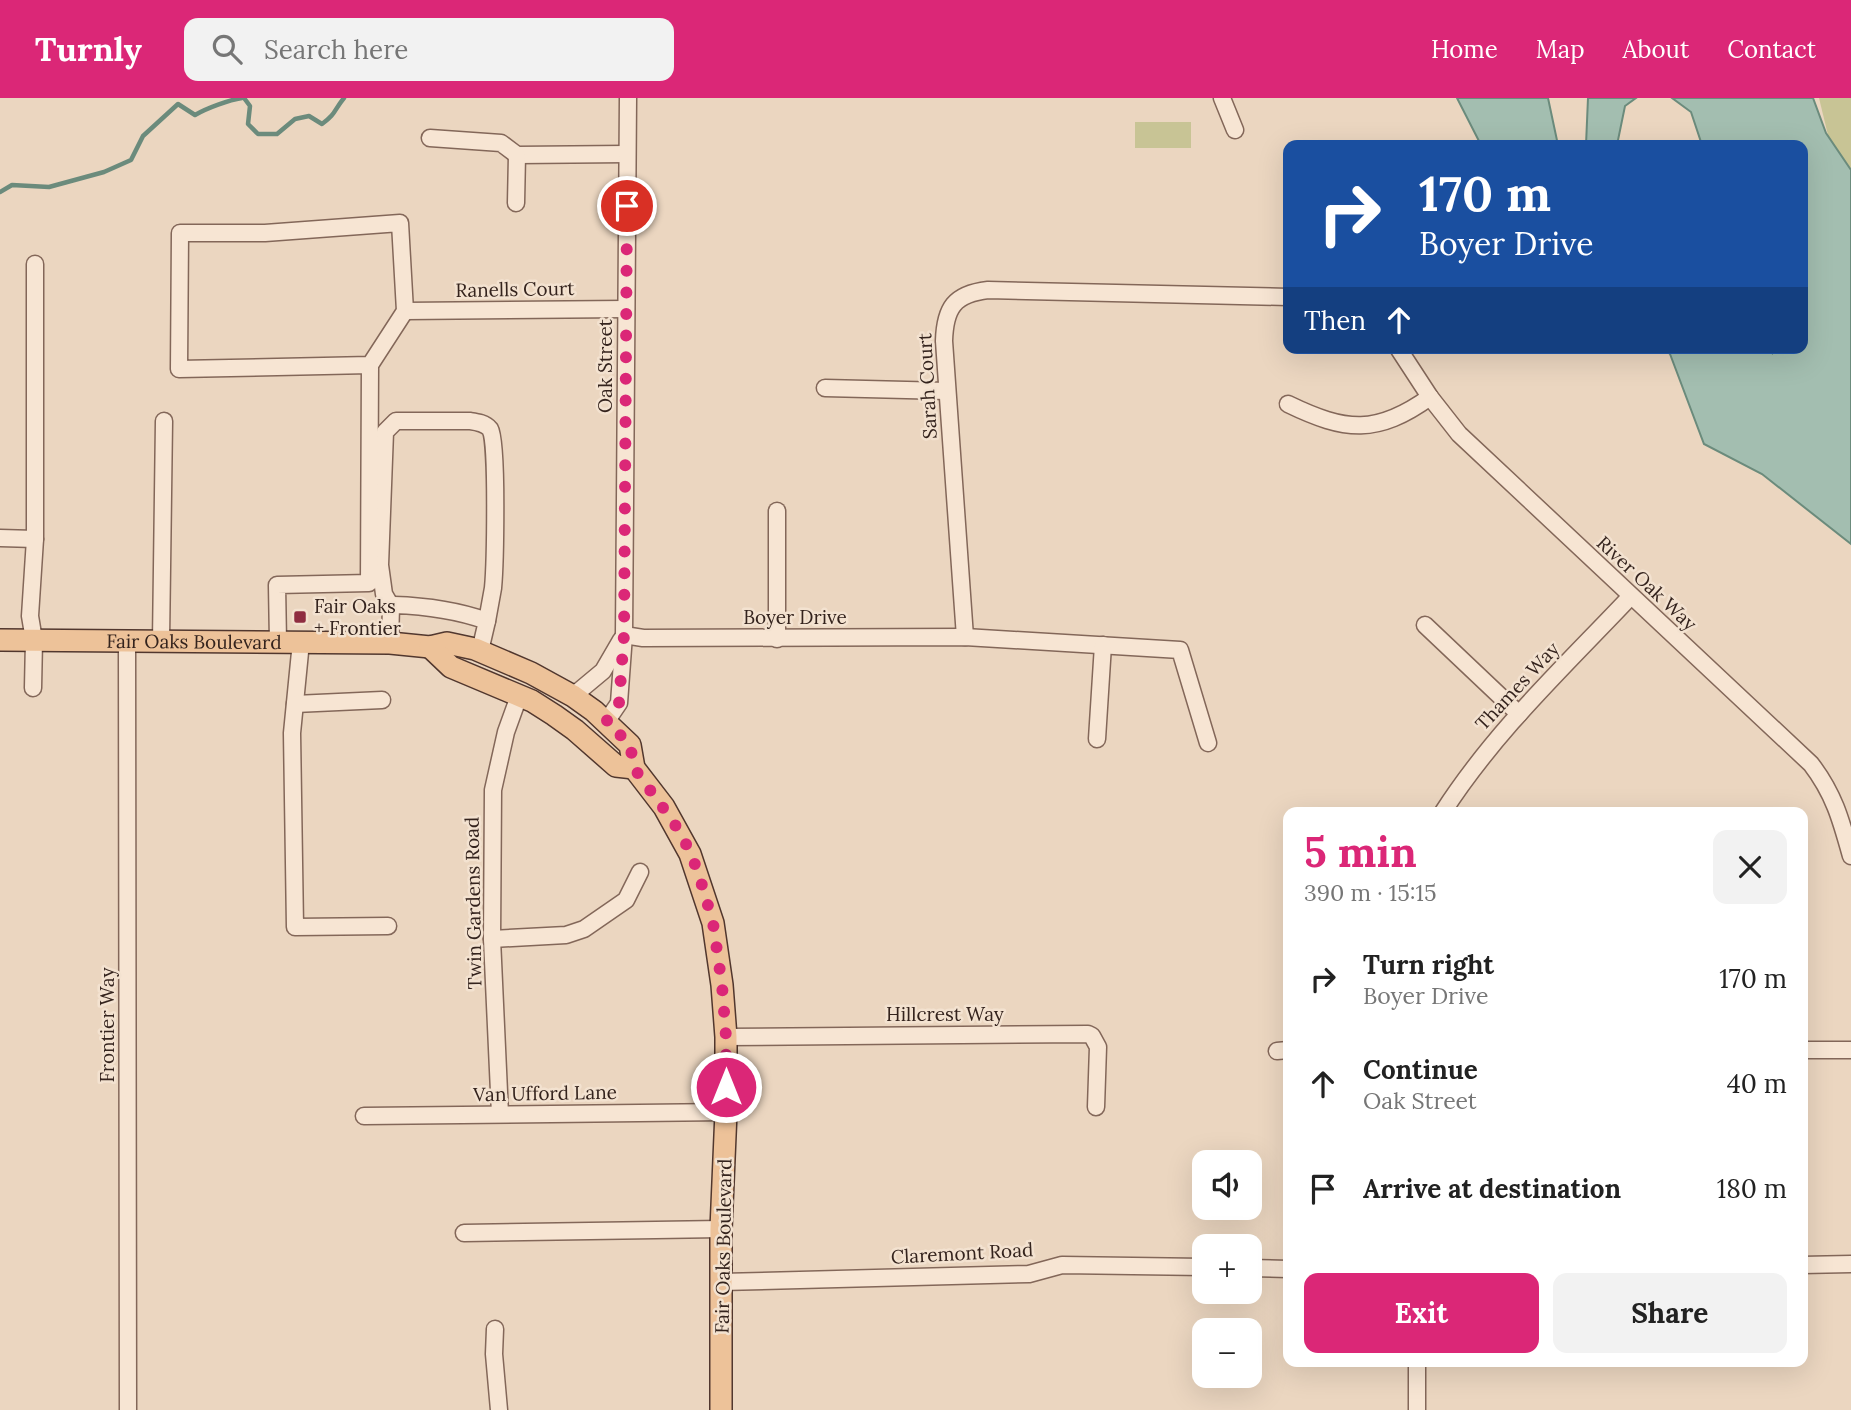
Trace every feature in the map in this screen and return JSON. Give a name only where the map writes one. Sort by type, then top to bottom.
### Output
[{"type":"main road","name":"Fair Oaks Boulevard","points":[[0,640],[390,643],[430,647],[447,643],[480,651],[531,673],[573,696],[630,744],[634,768],[674,823],[691,853],[713,923],[722,985],[726,1037],[726,1112],[721,1228],[721,1410]]},
{"type":"main road","points":[[430,647],[451,667],[528,700],[575,730],[616,766],[634,768]]},
{"type":"main road","points":[[528,700],[556,701],[575,715],[606,722]]},
{"type":"street","name":"Oak Street","points":[[624,635],[628,98]]},
{"type":"street","points":[[1222,98],[1234,130]]},
{"type":"street","points":[[430,138],[501,143],[517,155],[627,154]]},
{"type":"street","points":[[516,203],[517,155]]},
{"type":"street","points":[[278,642],[277,585],[369,583],[370,365],[405,311],[400,223],[265,233],[180,233],[179,369],[370,365]]},
{"type":"street","points":[[33,688],[34,640],[30,616],[34,539],[35,264]]},
{"type":"street","name":"Sarah Court","points":[[965,637],[944,341],[946,320],[953,304],[976,291],[1019,290],[1283,297]]},
{"type":"street","name":"Ranells Court","points":[[405,311],[626,309]]},
{"type":"street","name":"River Oak Way","points":[[1402,354],[1430,397],[1459,434],[1811,764],[1824,781],[1841,816],[1851,856]]},
{"type":"street","points":[[825,388],[947,391]]},
{"type":"street","points":[[1288,404],[1325,420],[1371,426],[1402,416],[1430,397]]},
{"type":"street","points":[[161,641],[164,421]]},
{"type":"street","points":[[390,643],[391,606],[384,594],[380,565],[385,432],[396,421],[470,421],[489,428],[493,438],[495,474],[493,577],[480,651]]},
{"type":"street","points":[[777,511],[777,639]]},
{"type":"street","points":[[0,538],[34,539]]},
{"type":"street","name":"Thames Way","points":[[1446,807],[1468,773],[1519,714],[1630,596]]},
{"type":"street","points":[[391,606],[432,606],[487,621]]},
{"type":"street","points":[[1426,625],[1519,714]]},
{"type":"street","points":[[573,696],[603,671],[624,635]]},
{"type":"street","points":[[606,722],[619,703],[624,635]]},
{"type":"street","name":"Boyer Drive","points":[[624,635],[643,638],[777,639],[965,637],[1180,650],[1208,743]]},
{"type":"street","name":"Frontier Way","points":[[127,640],[128,1410]]},
{"type":"street","points":[[301,642],[292,733],[295,927],[388,926]]},
{"type":"street","points":[[1097,739],[1103,645]]},
{"type":"street","name":"Twin Gardens Road","points":[[500,1114],[492,939],[493,790],[506,732],[528,700]]},
{"type":"street","points":[[295,704],[382,701]]},
{"type":"street","points":[[492,939],[566,935],[584,929],[626,900],[640,872]]},
{"type":"street","name":"Hillcrest Way","points":[[726,1037],[1088,1034],[1097,1043],[1096,1107]]},
{"type":"street","points":[[1808,1050],[1851,1051]]},
{"type":"street","name":"Van Ufford Lane","points":[[364,1116],[726,1112]]},
{"type":"street","points":[[464,1233],[721,1228]]},
{"type":"street","points":[[1808,1265],[1851,1264]]},
{"type":"street","name":"Claremont Road","points":[[722,1282],[1029,1274],[1062,1265],[1192,1268]]},
{"type":"street","points":[[1262,1268],[1283,1269]]},
{"type":"street","points":[[495,1329],[494,1354],[499,1410]]},
{"type":"street","points":[[1417,1367],[1417,1410]]},
{"type":"shaded area","points":[[1457,98],[1548,98],[1557,140],[1478,140]]},
{"type":"shaded area","points":[[1588,98],[1636,98],[1625,106],[1618,140],[1586,140]]},
{"type":"shaded area","points":[[1672,98],[1813,98],[1826,133],[1851,170],[1851,544],[1762,474],[1704,444],[1670,354],[1808,354],[1808,140],[1700,140],[1691,112]]},
{"type":"shaded area","points":[[1819,98],[1851,98],[1851,230]]},
{"type":"shaded area","points":[[1135,122],[1191,122],[1191,148],[1135,148]]},
{"type":"waterway","points":[[0,192],[12,185],[49,187],[104,172],[131,160],[143,136],[178,104],[195,115],[242,98]]},
{"type":"waterway","points":[[244,98],[250,106],[248,124],[258,134],[277,134],[295,119],[309,116],[322,124],[344,98]]},
{"type":"place","name":"Fair Oaks + Frontier","points":[[300,617]]},
{"type":"route","points":[[627,206],[624,635],[619,703],[606,722],[630,744],[634,768],[674,823],[691,853],[703,888],[713,923],[722,985],[726,1087]]}]
